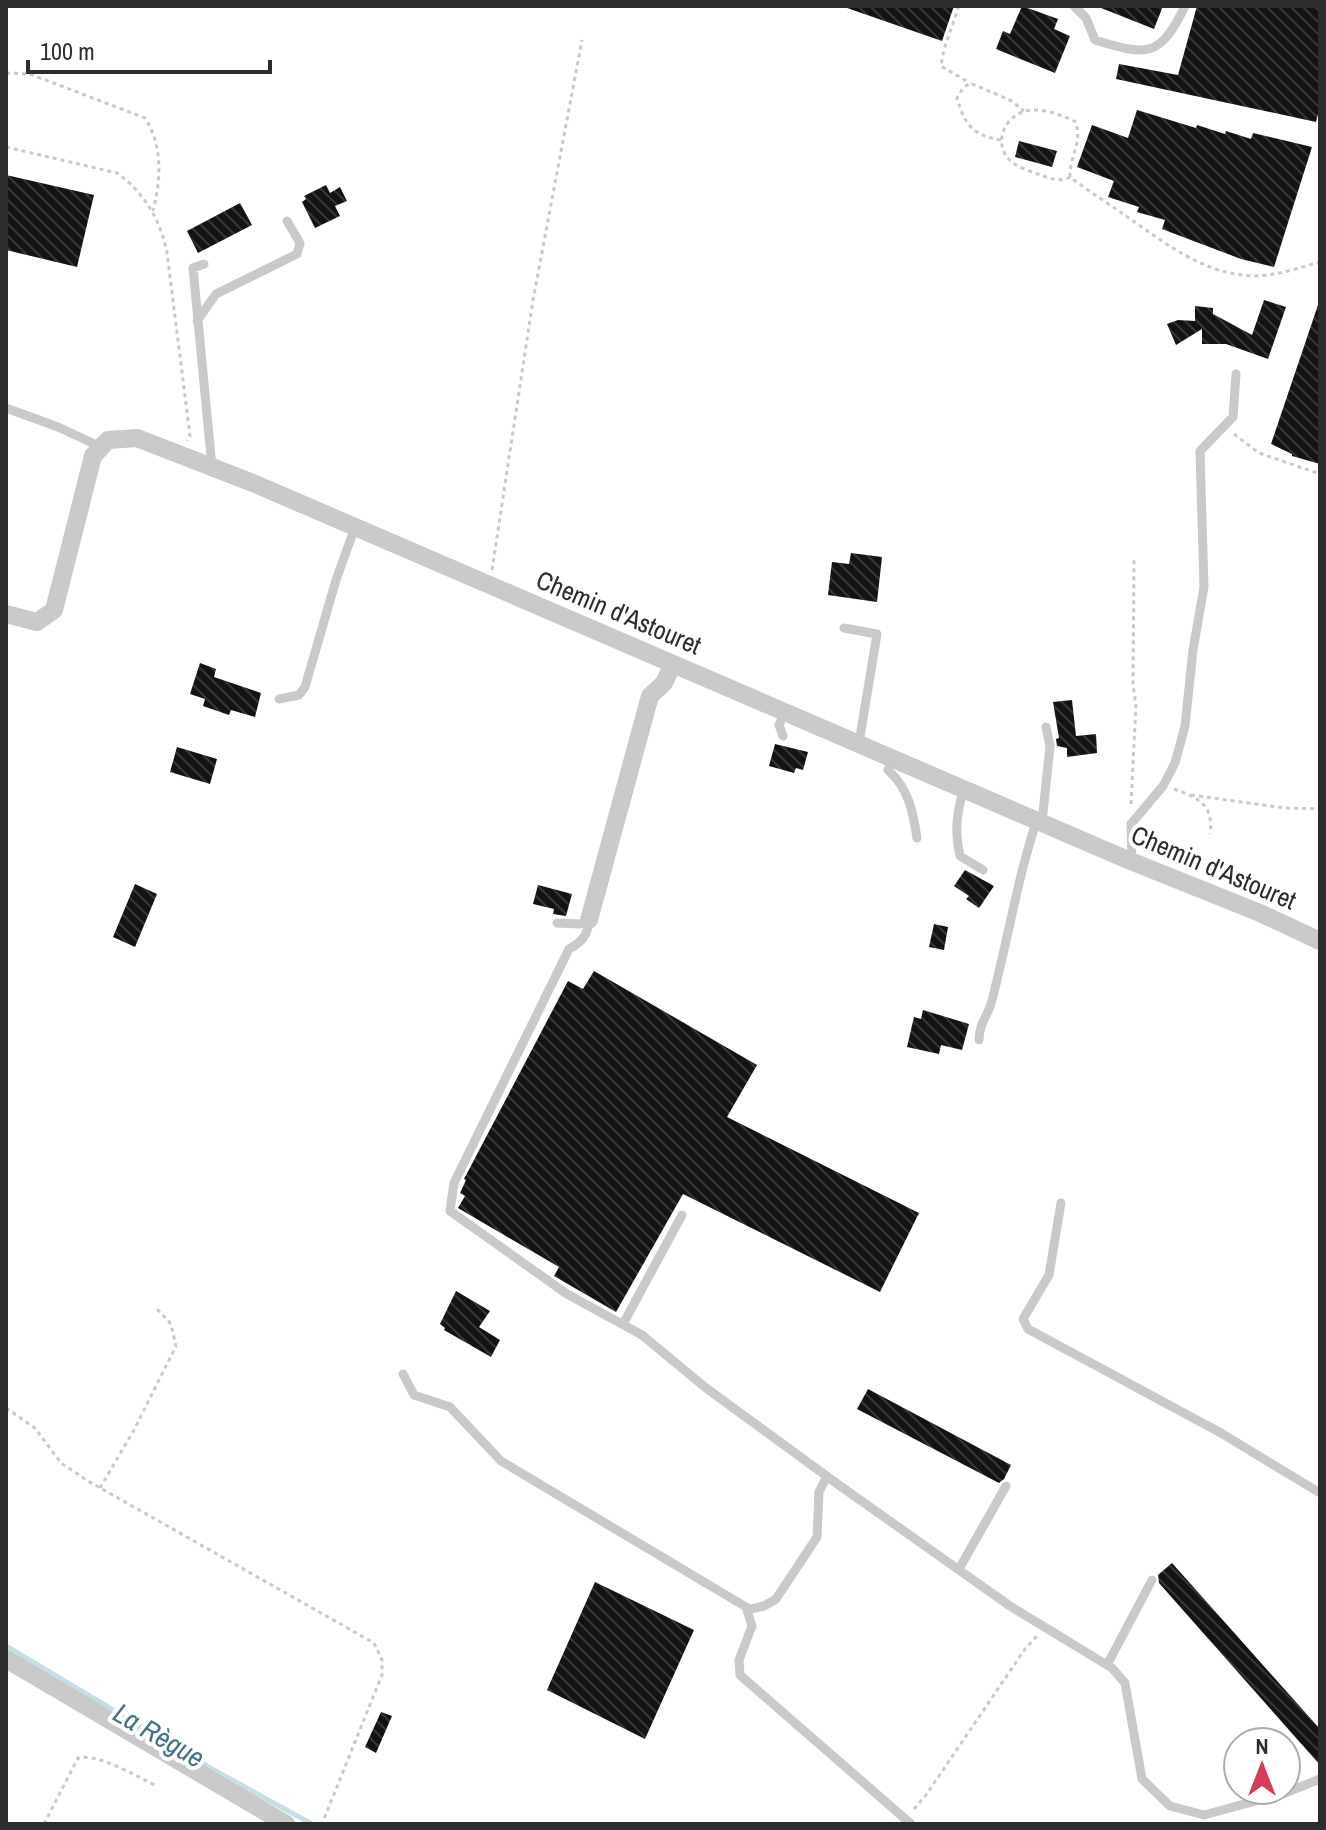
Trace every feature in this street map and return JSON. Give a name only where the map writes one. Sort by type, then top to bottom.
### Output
[{"type":"street","name":"Chemin d'Astouret","points":[[101,447],[108,440],[137,438],[212,467],[1320,941]]},
{"type":"street","points":[[6,614],[37,622],[54,610],[93,456],[101,447]]},
{"type":"street","points":[[589,920],[650,696],[664,683],[673,664]]},
{"type":"street","points":[[6,1659],[286,1824]]},
{"type":"lane","points":[[1074,6],[1086,18],[1095,40],[1123,49],[1150,51],[1165,41],[1185,6]]},
{"type":"lane","points":[[197,321],[216,294],[297,254],[300,243],[287,221]]},
{"type":"lane","points":[[204,264],[193,268],[212,467]]},
{"type":"lane","points":[[1132,862],[1131,824],[1163,786],[1181,746],[1204,587],[1200,451],[1233,417],[1236,374]]},
{"type":"lane","points":[[6,408],[101,447]]},
{"type":"lane","points":[[279,699],[299,695],[305,687],[355,527]]},
{"type":"lane","points":[[844,628],[877,634],[859,743]]},
{"type":"lane","points":[[783,736],[779,725],[785,712]]},
{"type":"lane","points":[[979,1040],[979,1024],[991,1005],[1021,873],[1040,821],[1050,746],[1046,727]]},
{"type":"lane","points":[[894,758],[888,770],[901,782],[913,809],[917,838]]},
{"type":"lane","points":[[964,788],[958,807],[960,856],[983,870]]},
{"type":"lane","points":[[557,923],[580,924],[589,920],[581,943],[569,949],[454,1183],[450,1211],[567,1294],[642,1335],[706,1388],[827,1476],[1043,1626],[1107,1665],[1125,1683],[1142,1779],[1170,1806],[1204,1815],[1285,1793],[1320,1779]]},
{"type":"lane","points":[[1061,1203],[1049,1275],[1023,1319],[1028,1329],[1221,1433],[1320,1493]]},
{"type":"lane","points":[[623,1324],[682,1215]]},
{"type":"lane","points":[[403,1374],[414,1395],[450,1407],[501,1461],[747,1610],[752,1626],[739,1660],[740,1675],[908,1821]]},
{"type":"lane","points":[[747,1610],[776,1599],[817,1537],[819,1492],[827,1476]]},
{"type":"lane","points":[[959,1569],[1006,1486]]},
{"type":"lane","points":[[1107,1665],[1152,1580]]},
{"type":"path","points":[[959,6],[941,66],[970,83],[1010,100],[1024,111],[1062,115],[1076,122],[1080,137],[1070,166],[1070,177]]},
{"type":"path","points":[[489,585],[533,300],[582,40]]},
{"type":"path","points":[[6,73],[30,74],[145,118],[157,149],[160,182],[153,212]]},
{"type":"path","points":[[970,83],[957,98],[967,125],[979,133],[1001,140]]},
{"type":"path","points":[[1024,111],[1010,119],[1001,140],[1004,151],[1011,161],[1051,179],[1064,181],[1070,177]]},
{"type":"path","points":[[6,147],[117,173],[131,183],[153,212],[163,232],[167,253],[190,436],[179,454]]},
{"type":"path","points":[[1070,177],[1166,245],[1207,266],[1256,276],[1281,273],[1320,262]]},
{"type":"path","points":[[1225,425],[1259,453],[1320,474]]},
{"type":"path","points":[[1131,824],[1136,705],[1133,685],[1134,559]]},
{"type":"path","points":[[1163,786],[1191,795],[1285,808],[1320,809]]},
{"type":"path","points":[[1191,795],[1208,808],[1212,818],[1210,834]]},
{"type":"path","points":[[100,1488],[134,1430],[176,1346],[171,1324],[156,1308]]},
{"type":"path","points":[[6,1408],[35,1428],[61,1463],[100,1488],[374,1643],[382,1660],[382,1675],[322,1824]]},
{"type":"path","points":[[908,1821],[1043,1626]]},
{"type":"path","points":[[44,1824],[78,1758],[88,1756],[100,1760],[157,1786]]},
{"type":"building","points":[[848,6],[954,6],[942,41]]},
{"type":"building","points":[[1022,6],[1058,19],[1054,29],[1070,36],[1055,73],[996,49],[1003,31],[1010,34]]},
{"type":"building","points":[[1096,6],[1163,6],[1154,29]]},
{"type":"building","points":[[1197,6],[1320,6],[1320,106],[1316,122],[1116,79],[1119,64],[1178,75]]},
{"type":"building","points":[[1137,110],[1196,128],[1197,125],[1251,139],[1253,133],[1312,147],[1274,267],[1241,259],[1162,229],[1165,220],[1137,212],[1139,207],[1108,197],[1114,181],[1077,167],[1092,125],[1128,138]]},
{"type":"building","points":[[1019,141],[1057,151],[1052,167],[1015,157]]},
{"type":"building","points":[[6,175],[94,195],[77,267],[6,250]]},
{"type":"building","points":[[326,185],[330,193],[340,187],[347,201],[335,206],[340,216],[315,228],[302,202],[306,199],[304,196]]},
{"type":"building","points":[[240,203],[252,225],[198,253],[187,231]]},
{"type":"building","points":[[1264,300],[1286,307],[1268,359],[1226,344],[1202,344],[1202,329],[1176,345],[1167,324],[1178,320],[1195,321],[1195,306],[1213,308],[1213,314],[1252,335]]},
{"type":"building","points":[[1318,305],[1320,464],[1292,456],[1271,444]]},
{"type":"building","points":[[851,553],[882,557],[877,602],[828,595],[832,562],[849,564]]},
{"type":"building","points":[[200,663],[216,669],[214,677],[261,693],[255,717],[231,710],[229,715],[203,706],[205,699],[190,694]]},
{"type":"building","points":[[1072,700],[1076,736],[1096,734],[1097,753],[1067,757],[1067,748],[1057,746],[1056,739],[1059,738],[1053,702]]},
{"type":"building","points":[[775,744],[808,752],[803,770],[796,768],[794,773],[769,766]]},
{"type":"building","points":[[177,747],[217,759],[210,784],[170,772]]},
{"type":"building","points":[[965,870],[994,886],[979,908],[966,899],[969,896],[954,886]]},
{"type":"building","points":[[135,884],[157,894],[135,947],[113,937]]},
{"type":"building","points":[[538,885],[572,894],[566,916],[553,914],[554,909],[533,904]]},
{"type":"building","points":[[934,924],[948,927],[944,950],[929,947]]},
{"type":"building","points":[[594,971],[757,1065],[727,1117],[919,1213],[880,1292],[683,1194],[616,1312],[554,1276],[559,1267],[458,1208],[465,1196],[460,1193],[464,1179],[568,981],[583,989]]},
{"type":"building","points":[[923,1010],[969,1024],[962,1050],[941,1045],[939,1054],[907,1047],[914,1017],[921,1019]]},
{"type":"building","points":[[456,1291],[490,1311],[479,1327],[500,1340],[491,1357],[444,1330],[440,1324]]},
{"type":"building","points":[[868,1389],[1011,1465],[1004,1479],[999,1483],[857,1409]]},
{"type":"building","points":[[1172,1563],[1320,1729],[1320,1765],[1302,1745],[1302,1726],[1286,1726],[1159,1583],[1158,1575]]},
{"type":"building","points":[[595,1582],[694,1630],[645,1739],[547,1690]]},
{"type":"building","points":[[381,1712],[392,1716],[376,1753],[365,1747]]},
{"type":"waterway","name":"La Règue","points":[[6,1646],[212,1769],[312,1824]]}]
